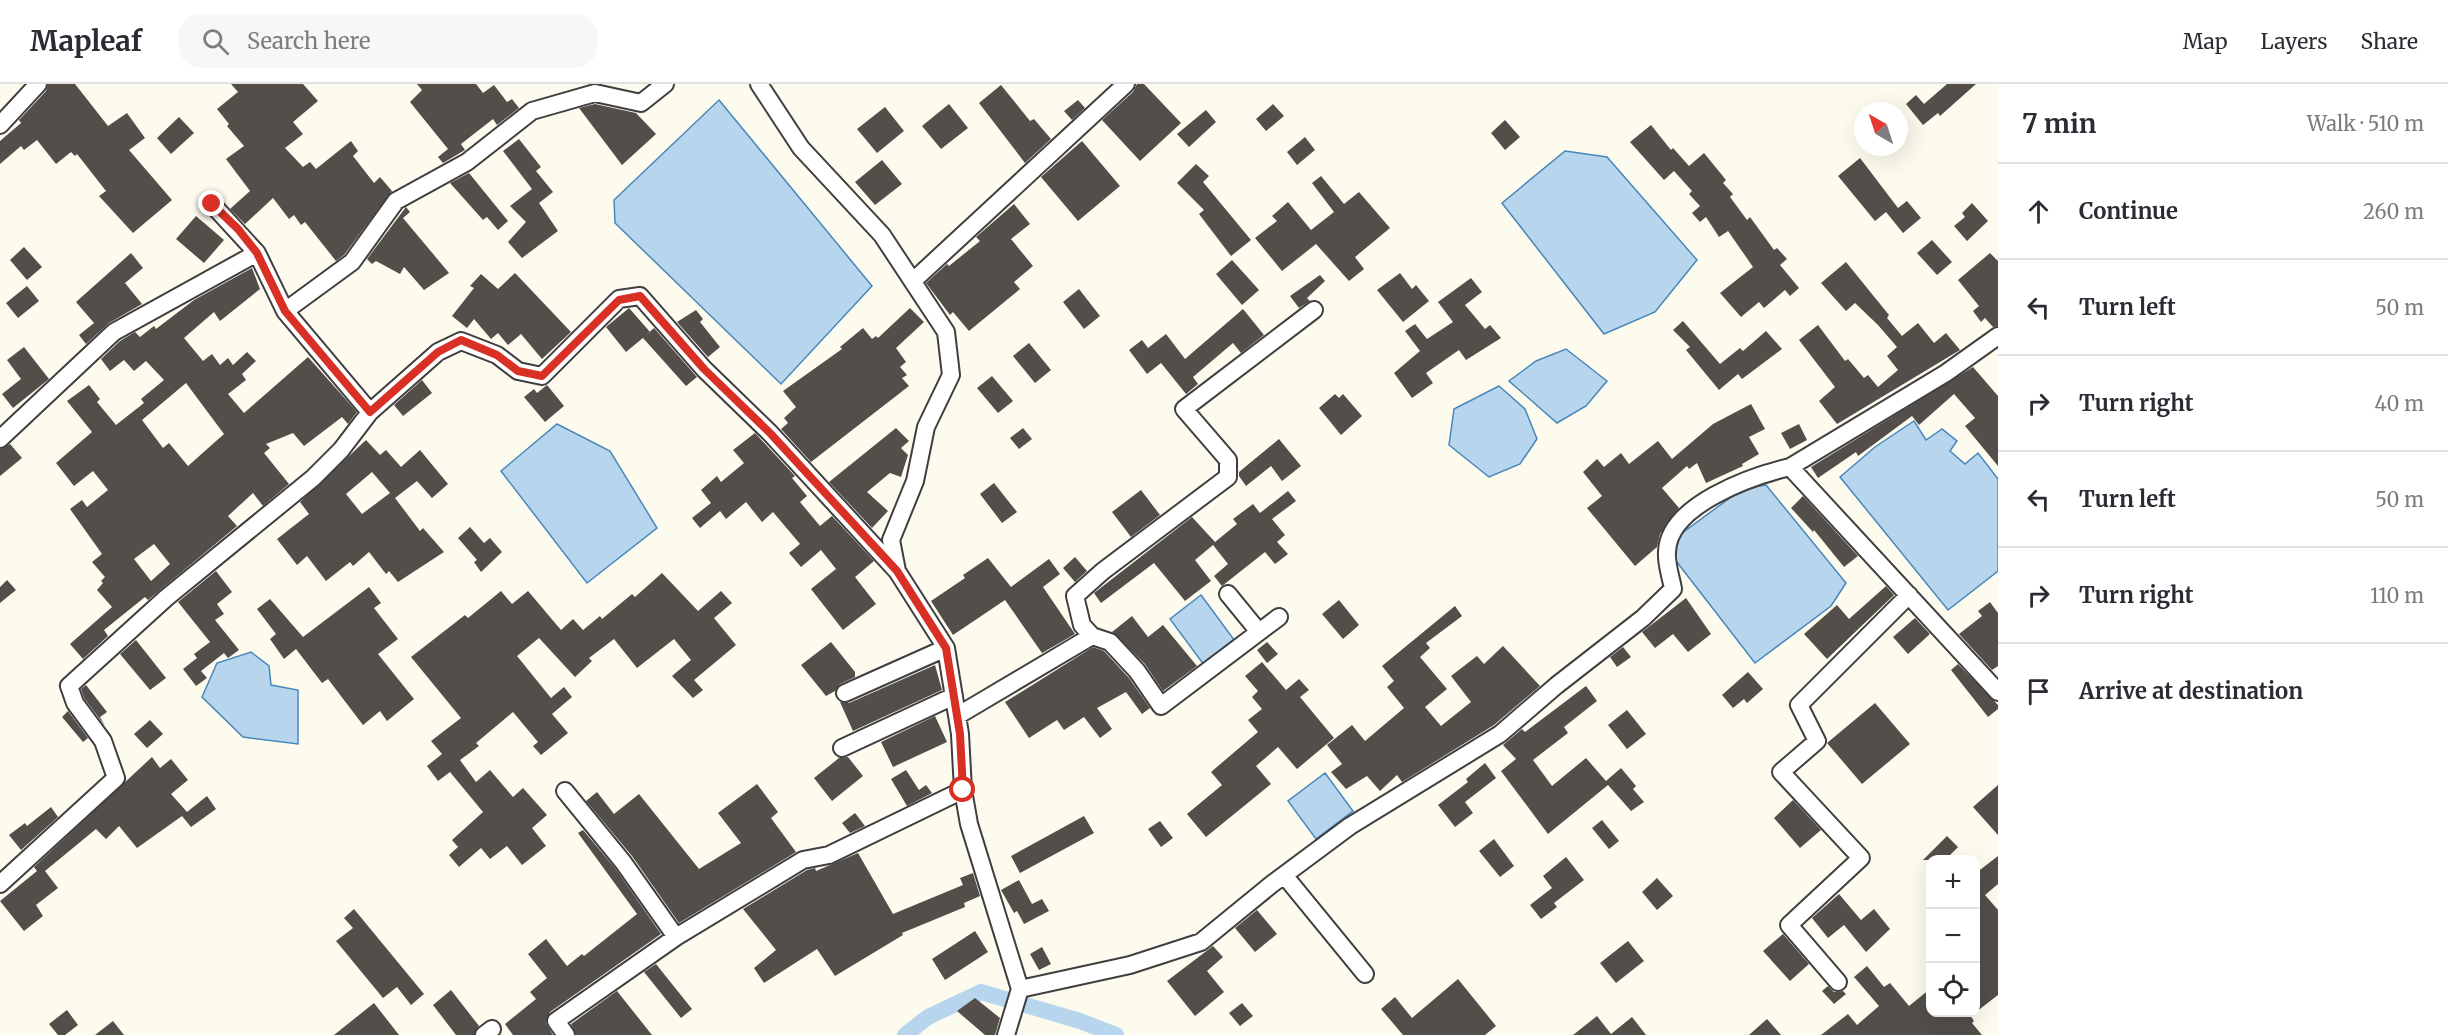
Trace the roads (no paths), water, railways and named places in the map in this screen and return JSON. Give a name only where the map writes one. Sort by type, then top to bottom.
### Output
[{"type":"street","points":[[0,125],[38,84]]},
{"type":"street","points":[[285,311],[352,261],[396,201],[467,162],[532,111],[595,93],[641,103],[665,84]]},
{"type":"street","points":[[759,84],[801,148],[882,235],[946,332],[951,375],[926,427],[915,481],[891,540],[897,571]]},
{"type":"street","points":[[913,281],[1126,84]]},
{"type":"street","points":[[212,204],[238,229],[257,253],[285,311],[370,412]]},
{"type":"street","points":[[0,440],[114,332],[257,253]]},
{"type":"street","points":[[0,884],[116,778],[103,741],[75,703],[69,686],[166,598],[313,478],[341,450],[370,412],[438,352],[461,340],[497,355],[518,371],[542,376],[619,300],[640,296],[704,369],[770,433],[897,571],[946,648],[957,716],[963,790],[969,824],[1017,999],[1006,1035]]},
{"type":"street","points":[[1279,617],[1161,706],[1137,671],[1110,642],[1092,636],[1082,625],[1075,596],[1103,571],[1228,477],[1228,460],[1184,409],[1314,310]]},
{"type":"street","points":[[1017,999],[1201,942],[1284,875],[1350,826],[1500,734],[1557,685],[1643,618],[1673,589],[1666,551],[1677,522],[1722,491],[1768,472],[1790,467],[1946,373],[1998,336]]},
{"type":"street","points":[[1790,467],[1998,692]]},
{"type":"street","points":[[1228,594],[1259,632]]},
{"type":"street","points":[[1838,982],[1789,925],[1861,858],[1781,772],[1817,741],[1799,705],[1908,595]]},
{"type":"street","points":[[957,716],[1092,636]]},
{"type":"street","points":[[845,693],[946,648]]},
{"type":"street","points":[[842,748],[954,696]]},
{"type":"street","points":[[566,1035],[556,1021],[676,938],[803,860],[829,855],[963,790]]},
{"type":"street","points":[[565,791],[623,862],[676,938]]},
{"type":"street","points":[[1284,875],[1365,974]]},
{"type":"water","points":[[719,100],[872,286],[781,384],[615,223],[614,200]]},
{"type":"water","points":[[1565,151],[1607,157],[1697,260],[1655,312],[1604,334],[1502,203]]},
{"type":"water","points":[[1566,349],[1607,381],[1586,406],[1557,423],[1509,381],[1536,361]]},
{"type":"water","points":[[1499,386],[1525,409],[1537,439],[1520,464],[1489,477],[1449,445],[1454,409]]},
{"type":"water","points":[[1914,421],[1926,440],[1942,429],[1957,441],[1950,451],[1965,464],[1978,453],[1998,479],[1998,571],[1948,610],[1840,477],[1875,447]]},
{"type":"water","points":[[557,424],[610,451],[657,528],[587,583],[501,471]]},
{"type":"water","points":[[1766,485],[1846,583],[1831,606],[1755,663],[1673,557],[1678,536],[1742,489]]},
{"type":"water","points":[[1201,595],[1235,641],[1204,665],[1170,619]]},
{"type":"water","points":[[251,652],[269,666],[271,685],[298,690],[298,744],[243,737],[202,697],[217,663]]},
{"type":"water","points":[[1325,773],[1353,811],[1316,839],[1288,801]]},
{"type":"waterway","points":[[905,1035],[928,1017],[981,992],[1080,1021],[1116,1035]]}]
